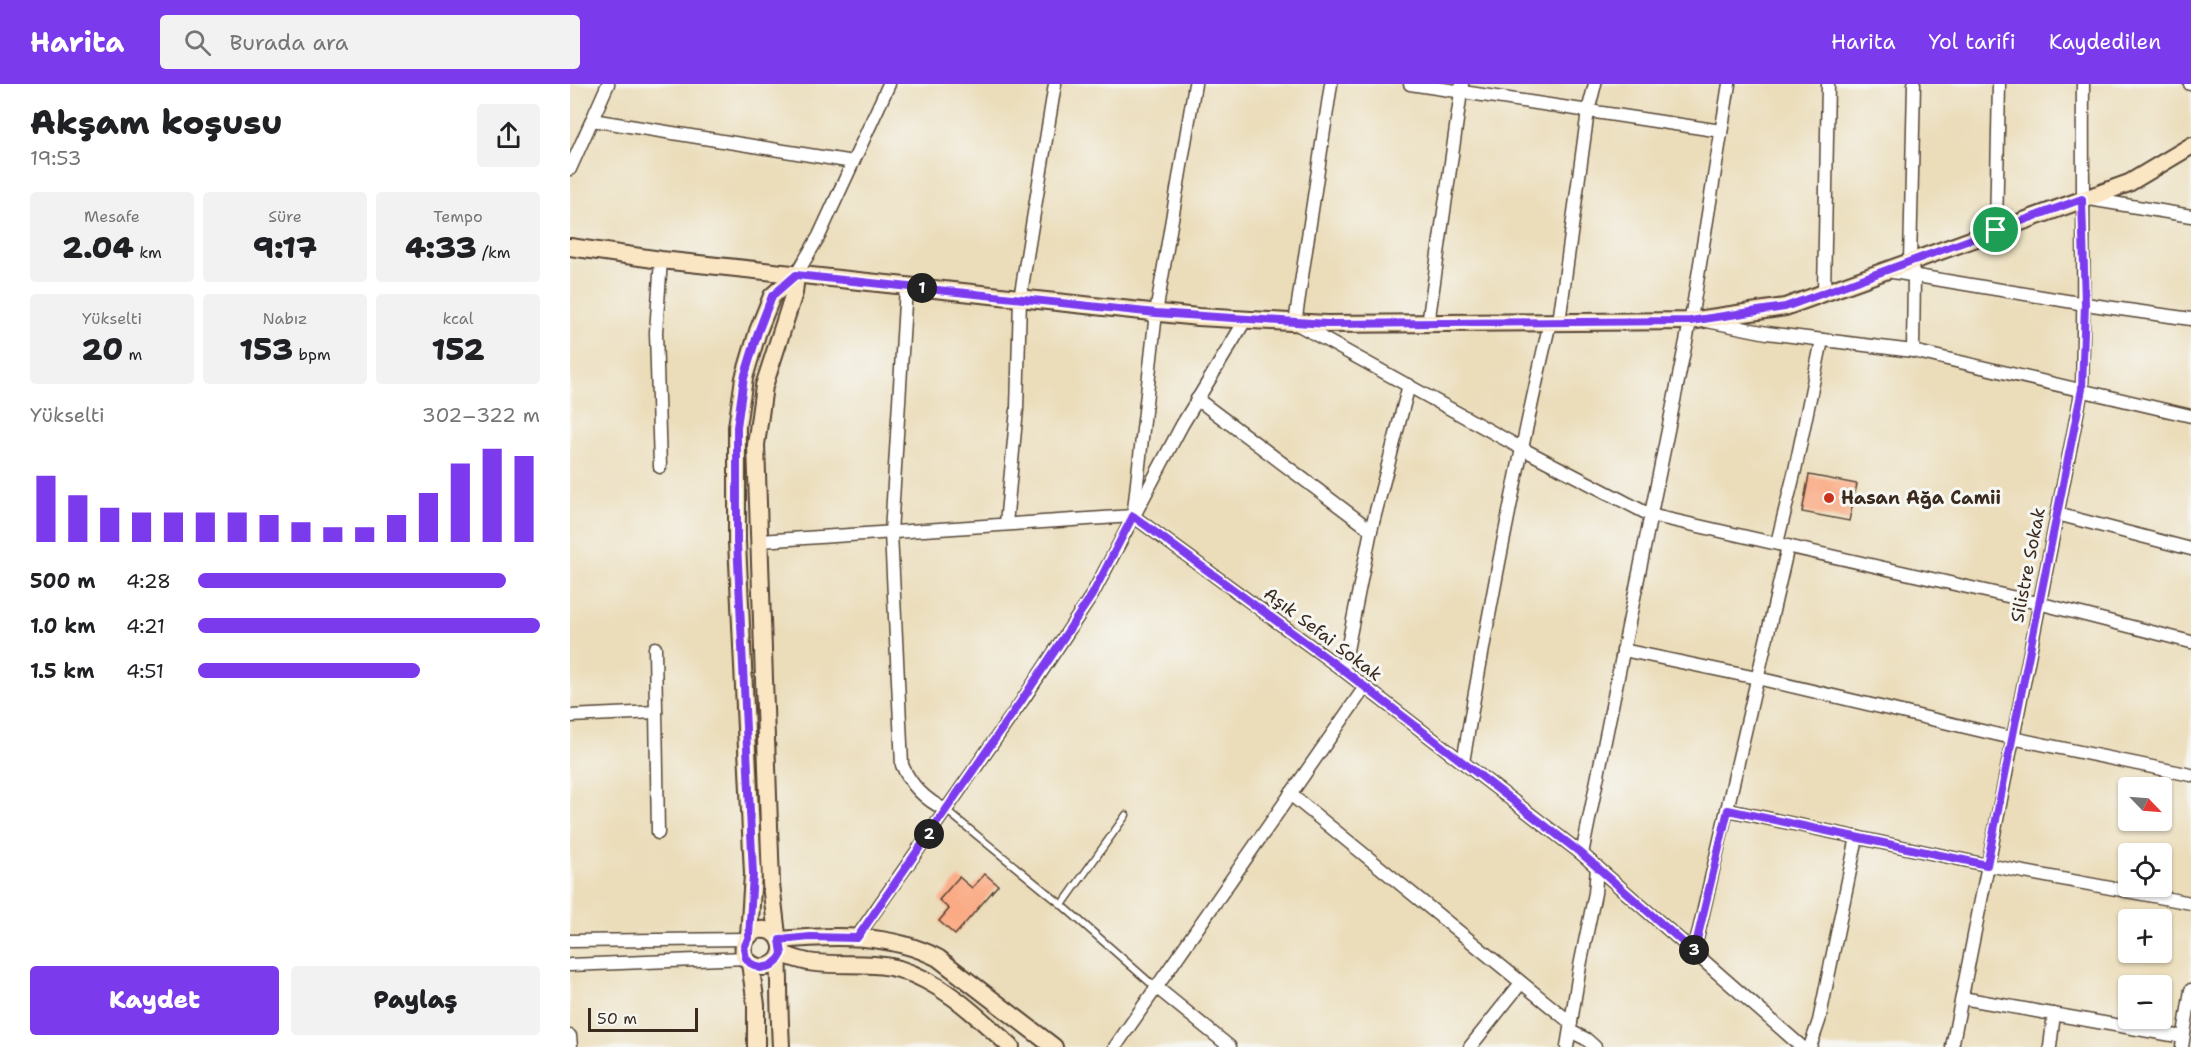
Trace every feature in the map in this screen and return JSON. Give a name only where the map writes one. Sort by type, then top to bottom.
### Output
[{"type":"street","points":[[570,169],[608,84]]},
{"type":"street","points":[[756,1047],[756,1005],[744,948],[748,937],[753,874],[737,542],[737,427],[744,378],[772,296],[796,275],[819,236],[890,84]]},
{"type":"street","points":[[1006,524],[1017,409],[1020,299],[1055,84]]},
{"type":"street","points":[[1133,516],[1156,313],[1195,84]]},
{"type":"street","points":[[1295,322],[1331,84]]},
{"type":"street","points":[[1410,84],[1461,88],[1588,111],[1721,130]]},
{"type":"street","points":[[1463,762],[1488,615],[1521,448],[1555,322],[1588,111],[1595,84]]},
{"type":"street","points":[[1582,854],[1650,515],[1695,320],[1729,84]]},
{"type":"street","points":[[1824,292],[1828,84]]},
{"type":"street","points":[[1913,351],[1914,84]]},
{"type":"street","points":[[1996,230],[1999,84]]},
{"type":"street","name":"Silistre Sokak","points":[[1952,1047],[2082,389],[2085,304],[2083,84]]},
{"type":"street","points":[[1428,324],[1461,88]]},
{"type":"street","points":[[592,120],[853,162]]},
{"type":"street","points":[[1912,268],[1996,230],[2129,183],[2191,146]]},
{"type":"street","points":[[2083,198],[2191,216]]},
{"type":"street","points":[[570,247],[661,260],[1156,313],[1327,324],[1695,320],[1785,307],[1885,270],[1912,268],[2085,304],[2191,319]]},
{"type":"street","points":[[660,467],[656,332],[661,260]]},
{"type":"street","points":[[781,1047],[780,947],[771,884],[756,446],[764,386],[795,294],[796,275]]},
{"type":"street","points":[[906,287],[891,533],[902,765],[916,788],[946,810]]},
{"type":"street","points":[[857,938],[1092,595],[1197,399],[1246,319]]},
{"type":"street","points":[[1695,320],[1767,333],[1913,351],[2191,416]]},
{"type":"street","points":[[1295,322],[1521,448],[1650,515],[2038,603],[2191,642]]},
{"type":"street","points":[[1694,952],[1757,678],[1795,470],[1822,340]]},
{"type":"street","points":[[1343,670],[1371,530],[1409,385]]},
{"type":"street","points":[[1197,399],[1371,530]]},
{"type":"street","points":[[2057,514],[2191,549]]},
{"type":"street","points":[[760,541],[1133,516]]},
{"type":"street","name":"Aşık Sefai Sokak","points":[[1133,516],[1343,670],[1582,854],[1802,1047]]},
{"type":"street","points":[[655,648],[658,833]]},
{"type":"street","points":[[1623,650],[1757,678],[2012,738],[2191,775]]},
{"type":"street","points":[[1115,1047],[1365,687]]},
{"type":"street","points":[[570,716],[656,712]]},
{"type":"street","points":[[1290,795],[1521,983],[1595,1047]]},
{"type":"street","points":[[1728,810],[1987,865],[2191,903]]},
{"type":"street","points":[[1810,1047],[1819,1020],[1857,837]]},
{"type":"street","points":[[1567,1047],[1595,893],[1597,867]]},
{"type":"street","points":[[570,941],[748,937],[759,929],[766,929],[780,947],[808,962],[858,964],[898,969],[924,980],[956,998],[1011,1047]]},
{"type":"street","points":[[780,947],[810,937],[857,938],[902,944],[938,958],[1053,1047]]},
{"type":"street","points":[[570,965],[748,960],[760,968],[765,968],[775,963],[780,947]]},
{"type":"street","points":[[1470,1047],[1521,983]]},
{"type":"street","points":[[1156,987],[1230,1047]]},
{"type":"street","points":[[1962,998],[2054,1014],[2183,1042],[2191,990]]},
{"type":"street","points":[[2050,1047],[2054,1014]]},
{"type":"street","points":[[570,1036],[571,1047]]},
{"type":"lane","points":[[946,810],[1062,905],[1156,987]]},
{"type":"lane","points":[[1062,905],[1126,815]]},
{"type":"building","name":"Hasan Ağa Camii","points":[[1809,475],[1857,484],[1849,521],[1802,512]]},
{"type":"building","points":[[985,874],[998,885],[955,935],[939,921],[949,909],[939,900],[959,877],[972,888]]},
{"type":"place","name":"Hasan Ağa Camii","points":[[1829,498]]},
{"type":"route","points":[[2082,199],[2085,304],[2082,389],[1987,865],[1728,810],[1694,952],[1582,854],[1343,670],[1133,516],[1092,595],[857,938],[810,937],[780,940],[782,954],[775,963],[765,968],[754,966],[746,958],[744,948],[749,936],[753,874],[737,542],[737,427],[744,378],[758,332],[772,296],[796,275],[1198,317],[1327,324],[1690,321],[1785,307],[1996,230],[2082,199]]}]
